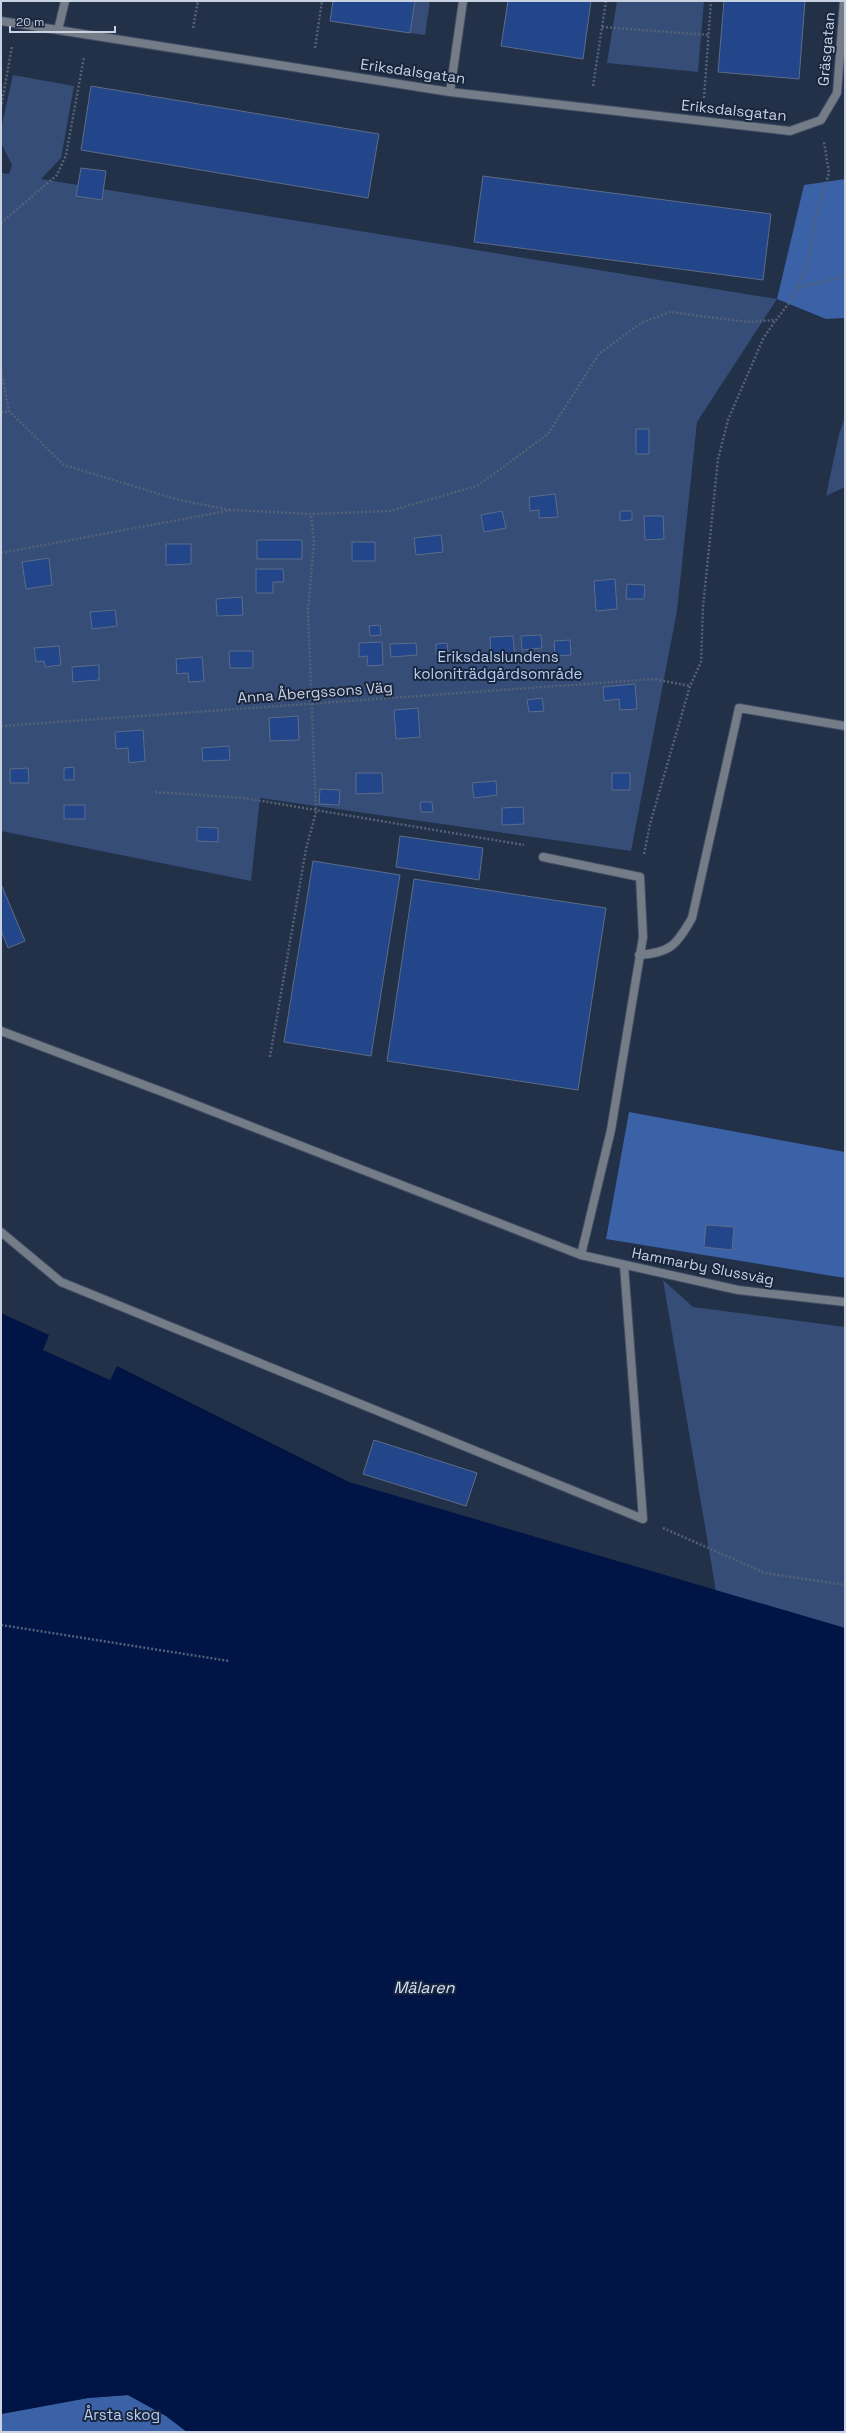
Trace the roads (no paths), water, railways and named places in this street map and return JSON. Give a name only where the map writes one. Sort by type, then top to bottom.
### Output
[{"type":"street","points":[[58,30],[65,1]]},
{"type":"street","points":[[450,92],[463,1]]},
{"type":"street","name":"Gräsgatan","points":[[821,120],[837,93],[844,1]]},
{"type":"street","name":"Eriksdalsgatan","points":[[1,21],[450,92],[790,131],[821,120]]},
{"type":"street","points":[[639,955],[659,954],[679,941],[692,918],[739,708],[845,726]]},
{"type":"street","points":[[543,857],[640,877],[643,937],[611,1130],[581,1255]]},
{"type":"street","name":"Hammarby Slussväg","points":[[1,1031],[168,1094],[581,1255],[738,1290],[845,1302]]},
{"type":"street","points":[[1,1232],[61,1282],[643,1519],[624,1264]]},
{"type":"water","name":"Mälaren","points":[[1,1313],[49,1335],[43,1350],[110,1380],[117,1366],[349,1482],[845,1628],[845,2432],[187,2432],[166,2416],[128,2395],[88,2398],[1,2414]]},
{"type":"park label","name":"Eriksdalslundens koloniträdgårdsområde","points":[[498,664]]},
{"type":"park label","name":"Årsta skog","points":[[122,2414]]}]
